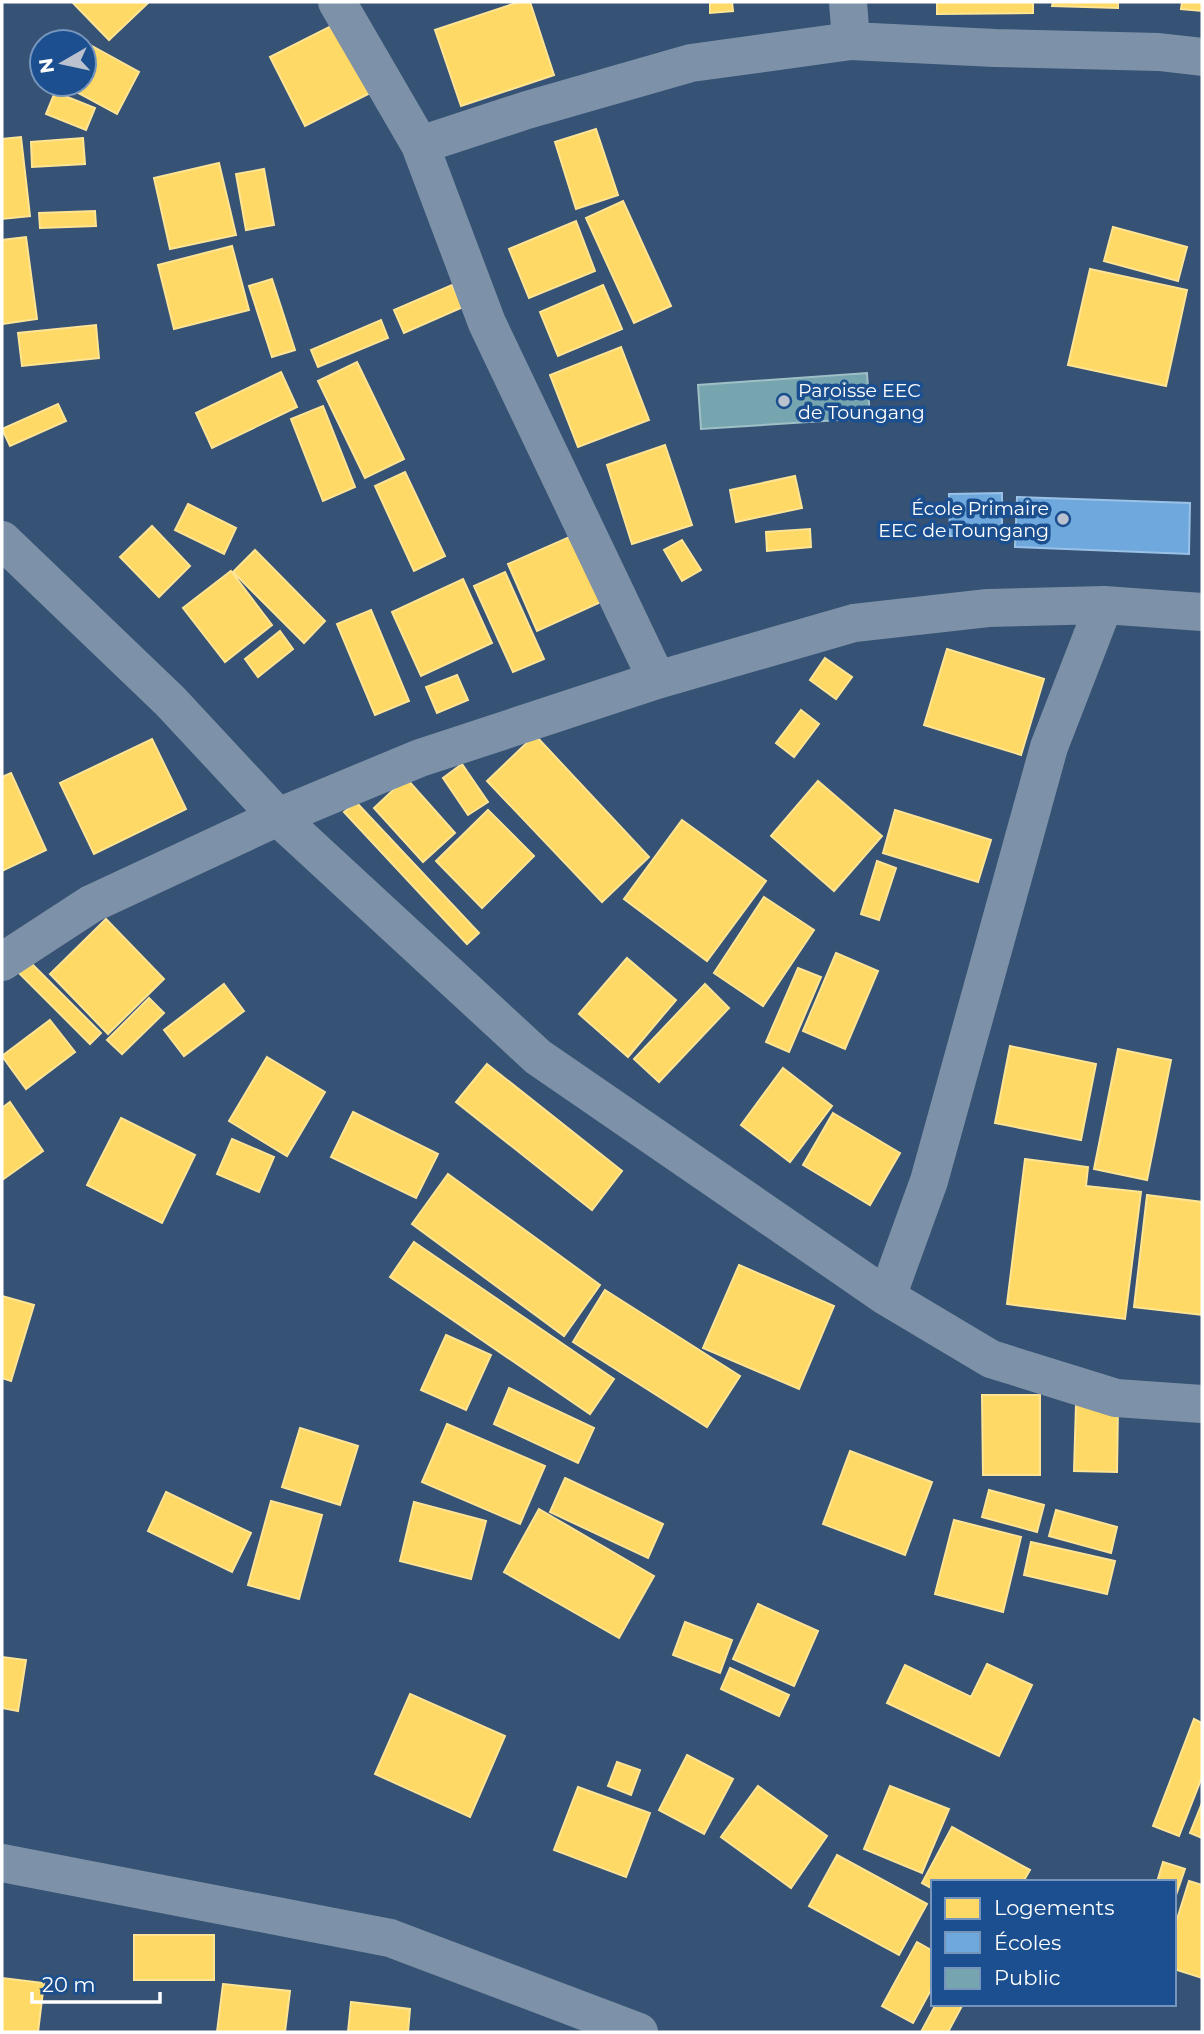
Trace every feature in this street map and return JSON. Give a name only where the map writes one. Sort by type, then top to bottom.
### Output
[{"type":"street","points":[[337,2],[420,145],[487,323],[657,680]]},
{"type":"street","points":[[848,2],[851,41]]},
{"type":"street","points":[[420,145],[527,110],[691,63],[851,41],[1159,52],[1202,57]]},
{"type":"street","points":[[2,540],[170,701],[278,817],[538,1057],[887,1297],[991,1359],[1116,1398],[1202,1404]]},
{"type":"street","points":[[887,1297],[929,1181],[1049,747],[1104,605]]},
{"type":"street","points":[[2,962],[91,904],[278,817],[421,758],[657,680],[854,623],[988,608],[1104,605],[1202,612]]},
{"type":"street","points":[[2,1863],[390,1938],[639,2032]]},
{"type":"building: Logements","points":[[72,2],[149,2],[109,40]]},
{"type":"building: Logements","points":[[519,2],[530,2],[554,75],[461,106],[435,30]]},
{"type":"building: Logements","points":[[710,2],[732,2],[733,11],[710,13]]},
{"type":"building: Logements","points":[[937,2],[1033,2],[1033,13],[937,14]]},
{"type":"building: Logements","points":[[1053,2],[1118,2],[1118,8],[1052,6]]},
{"type":"building: Logements","points":[[1182,2],[1202,2],[1202,11],[1181,9]]},
{"type":"building: Logements","points":[[345,19],[380,88],[305,126],[270,57]]},
{"type":"building: Logements","points":[[98,49],[139,72],[117,114],[88,98],[98,98]]},
{"type":"building: Logements","points":[[53,98],[70,98],[95,108],[86,130],[46,114]]},
{"type":"building: Logements","points":[[596,129],[618,195],[576,209],[555,142]]},
{"type":"building: Logements","points":[[21,137],[30,216],[2,219],[2,139]]},
{"type":"building: Logements","points":[[83,138],[85,164],[32,167],[31,142]]},
{"type":"building: Logements","points":[[219,163],[236,235],[170,249],[154,178]]},
{"type":"building: Logements","points":[[264,169],[274,225],[246,230],[236,174]]},
{"type":"building: Logements","points":[[623,201],[671,306],[634,323],[586,218]]},
{"type":"building: Logements","points":[[95,211],[96,226],[40,228],[39,213]]},
{"type":"building: Logements","points":[[576,221],[595,271],[529,298],[509,249]]},
{"type":"building: Logements","points":[[1113,227],[1187,247],[1178,281],[1104,261]]},
{"type":"building: Logements","points":[[26,237],[37,319],[2,324],[2,240]]},
{"type":"building: Logements","points":[[232,246],[249,310],[174,329],[158,265]]},
{"type":"building: Logements","points":[[1090,269],[1187,290],[1166,386],[1068,365]]},
{"type":"building: Logements","points":[[272,279],[295,350],[272,357],[249,286]]},
{"type":"building: Logements","points":[[452,285],[463,307],[404,333],[394,310]]},
{"type":"building: Logements","points":[[603,285],[622,329],[558,356],[540,312]]},
{"type":"building: Logements","points":[[381,320],[388,338],[318,367],[311,350]]},
{"type":"building: Logements","points":[[96,325],[99,358],[22,366],[18,333]]},
{"type":"building: Logements","points":[[621,347],[649,420],[578,447],[550,375]]},
{"type":"building: Logements","points":[[357,362],[404,459],[365,478],[318,381]]},
{"type":"building: Logements","points":[[281,372],[297,407],[212,448],[196,413]]},
{"type":"building: Logements","points":[[58,404],[66,421],[10,446],[2,429]]},
{"type":"building: Logements","points":[[323,406],[355,487],[323,501],[291,419]]},
{"type":"building: Logements","points":[[665,445],[692,525],[632,544],[607,465]]},
{"type":"building: Logements","points":[[405,472],[445,556],[414,571],[375,486]]},
{"type":"building: Logements","points":[[795,476],[802,508],[736,522],[730,490]]},
{"type":"building: Logements","points":[[188,504],[236,528],[224,554],[175,530]]},
{"type":"building: Logements","points":[[152,526],[190,566],[159,597],[120,557]]},
{"type":"building: Logements","points":[[810,529],[811,547],[767,551],[766,532]]},
{"type":"building: Logements","points":[[574,535],[603,601],[537,631],[508,564]]},
{"type":"building: Logements","points":[[682,540],[701,570],[682,581],[664,550]]},
{"type":"building: Logements","points":[[255,550],[325,621],[304,643],[233,572]]},
{"type":"building: Logements","points":[[231,571],[272,625],[225,662],[183,608]]},
{"type":"building: Logements","points":[[505,572],[544,659],[513,672],[474,586]]},
{"type":"building: Logements","points":[[463,579],[492,643],[421,676],[392,612]]},
{"type":"building: Logements","points":[[371,610],[409,701],[375,715],[337,624]]},
{"type":"building: Logements","points":[[280,631],[293,649],[258,677],[245,659]]},
{"type":"building: Logements","points":[[947,649],[1044,679],[1021,755],[924,725]]},
{"type":"building: Logements","points":[[825,658],[852,677],[836,699],[810,680]]},
{"type":"building: Logements","points":[[457,675],[468,700],[437,713],[426,687]]},
{"type":"building: Logements","points":[[801,710],[819,724],[794,757],[776,743]]},
{"type":"building: Logements","points":[[535,735],[649,857],[602,902],[487,781]]},
{"type":"building: Logements","points":[[152,739],[186,809],[94,854],[60,783]]},
{"type":"building: Logements","points":[[462,764],[488,802],[468,815],[443,778]]},
{"type":"building: Logements","points":[[11,773],[46,850],[2,871],[2,777]]},
{"type":"building: Logements","points":[[406,778],[455,833],[423,862],[374,808]]},
{"type":"building: Logements","points":[[818,781],[882,836],[834,891],[771,836]]},
{"type":"building: Logements","points":[[356,802],[479,933],[467,944],[344,812]]},
{"type":"building: Logements","points":[[488,810],[534,856],[482,908],[436,861]]},
{"type":"building: Logements","points":[[895,810],[991,840],[978,882],[883,853]]},
{"type":"building: Logements","points":[[682,820],[766,881],[707,961],[624,899]]},
{"type":"building: Logements","points":[[877,861],[896,868],[879,920],[861,914]]},
{"type":"building: Logements","points":[[764,897],[814,930],[763,1006],[714,973]]},
{"type":"building: Logements","points":[[106,919],[164,979],[108,1034],[50,974]]},
{"type":"building: Logements","points":[[836,953],[878,971],[845,1049],[803,1031]]},
{"type":"building: Logements","points":[[627,958],[676,1000],[628,1057],[579,1014]]},
{"type":"building: Logements","points":[[29,961],[101,1033],[90,1044],[18,972]]},
{"type":"building: Logements","points":[[798,968],[821,977],[789,1052],[766,1042]]},
{"type":"building: Logements","points":[[224,984],[244,1011],[184,1056],[164,1030]]},
{"type":"building: Logements","points":[[705,984],[729,1008],[659,1082],[634,1059]]},
{"type":"building: Logements","points":[[149,998],[164,1013],[122,1054],[107,1040]]},
{"type":"building: Logements","points":[[50,1020],[75,1052],[26,1089],[2,1056]]},
{"type":"building: Logements","points":[[1010,1046],[1096,1064],[1081,1140],[995,1123]]},
{"type":"building: Logements","points":[[1118,1049],[1171,1060],[1147,1180],[1094,1169]]},
{"type":"building: Logements","points":[[267,1057],[325,1092],[287,1156],[229,1121]]},
{"type":"building: Logements","points":[[487,1064],[622,1171],[592,1210],[456,1102]]},
{"type":"building: Logements","points":[[783,1068],[832,1106],[790,1162],[741,1125]]},
{"type":"building: Logements","points":[[10,1102],[43,1151],[2,1180],[2,1108]]},
{"type":"building: Logements","points":[[353,1112],[438,1154],[416,1198],[331,1157]]},
{"type":"building: Logements","points":[[833,1113],[900,1153],[870,1205],[803,1165]]},
{"type":"building: Logements","points":[[121,1118],[195,1155],[162,1223],[87,1185]]},
{"type":"building: Logements","points":[[232,1139],[274,1157],[259,1192],[217,1174]]},
{"type":"building: Logements","points":[[1025,1159],[1088,1167],[1086,1186],[1141,1192],[1125,1319],[1007,1304]]},
{"type":"building: Logements","points":[[448,1174],[600,1285],[564,1336],[412,1224]]},
{"type":"building: Logements","points":[[1147,1195],[1202,1202],[1202,1315],[1134,1307]]},
{"type":"building: Logements","points":[[414,1242],[614,1379],[590,1414],[390,1277]]},
{"type":"building: Logements","points":[[739,1265],[834,1306],[799,1389],[703,1348]]},
{"type":"building: Logements","points":[[605,1290],[740,1376],[707,1427],[573,1342]]},
{"type":"building: Logements","points":[[2,1296],[34,1305],[11,1381],[2,1378]]},
{"type":"building: Logements","points":[[446,1335],[491,1355],[466,1410],[421,1390]]},
{"type":"building: Logements","points":[[509,1388],[594,1428],[578,1463],[494,1424]]},
{"type":"building: Logements","points":[[982,1395],[1040,1395],[1040,1475],[983,1475]]},
{"type":"building: Logements","points":[[1076,1404],[1118,1405],[1117,1472],[1074,1471]]},
{"type":"building: Logements","points":[[447,1424],[545,1466],[520,1524],[422,1482]]},
{"type":"building: Logements","points":[[300,1428],[358,1446],[340,1505],[282,1487]]},
{"type":"building: Logements","points":[[850,1451],[932,1482],[905,1555],[823,1524]]},
{"type":"building: Logements","points":[[565,1478],[663,1524],[648,1558],[550,1512]]},
{"type":"building: Logements","points":[[989,1490],[1044,1505],[1037,1532],[982,1517]]},
{"type":"building: Logements","points":[[166,1492],[251,1533],[232,1572],[148,1531]]},
{"type":"building: Logements","points":[[271,1501],[322,1515],[299,1599],[248,1585]]},
{"type":"building: Logements","points":[[414,1502],[486,1521],[471,1579],[400,1561]]},
{"type":"building: Logements","points":[[539,1509],[654,1576],[619,1638],[504,1572]]},
{"type":"building: Logements","points":[[1056,1510],[1117,1527],[1111,1553],[1049,1536]]},
{"type":"building: Logements","points":[[954,1520],[1021,1537],[1003,1612],[935,1594]]},
{"type":"building: Logements","points":[[1031,1542],[1115,1561],[1107,1594],[1024,1575]]},
{"type":"building: Logements","points":[[758,1604],[818,1631],[794,1686],[733,1659]]},
{"type":"building: Logements","points":[[685,1622],[732,1640],[720,1673],[673,1655]]},
{"type":"building: Logements","points":[[2,1657],[26,1660],[18,1711],[2,1708]]},
{"type":"building: Logements","points":[[987,1664],[1032,1685],[999,1756],[887,1703],[905,1665],[971,1697]]},
{"type":"building: Logements","points":[[730,1668],[789,1695],[779,1716],[721,1689]]},
{"type":"building: Logements","points":[[410,1694],[505,1736],[470,1817],[375,1774]]},
{"type":"building: Logements","points":[[1194,1719],[1202,1723],[1202,1777],[1179,1836],[1153,1826]]},
{"type":"building: Logements","points":[[687,1755],[733,1779],[704,1834],[659,1810]]},
{"type":"building: Logements","points":[[617,1762],[640,1770],[631,1795],[608,1786]]},
{"type":"building: Logements","points":[[758,1786],[827,1836],[791,1888],[721,1837]]},
{"type":"building: Logements","points":[[890,1786],[949,1809],[922,1873],[864,1849]]},
{"type":"building: Logements","points":[[578,1787],[650,1813],[626,1877],[554,1850]]},
{"type":"building: Logements","points":[[1202,1803],[1202,1838],[1190,1833]]},
{"type":"building: Logements","points":[[952,1827],[1030,1870],[1024,1880],[931,1880],[931,1888],[922,1883]]},
{"type":"building: Logements","points":[[837,1855],[927,1904],[899,1955],[809,1906]]},
{"type":"building: Logements","points":[[1163,1862],[1185,1869],[1176,1895],[1176,1880],[1158,1880]]},
{"type":"building: Logements","points":[[1189,1881],[1202,1885],[1202,1978],[1176,1970],[1176,1923]]},
{"type":"building: Logements","points":[[134,1935],[214,1935],[214,1980],[134,1980]]},
{"type":"building: Logements","points":[[917,1942],[931,1950],[931,1990],[913,2023],[882,2006]]},
{"type":"building: Logements","points":[[2,1978],[44,1983],[38,2032],[2,2032]]},
{"type":"building: Logements","points":[[223,1984],[290,1991],[285,2032],[217,2032]]},
{"type":"building: Logements","points":[[351,2002],[410,2009],[408,2032],[348,2032]]},
{"type":"building: Logements","points":[[935,2006],[962,2006],[948,2032],[921,2032]]},
{"type":"building: Écoles","points":[[1002,493],[1002,536],[950,536],[949,494]]},
{"type":"building: Écoles","points":[[1017,497],[1190,503],[1189,554],[1015,547]]},
{"type":"building: Public","name":"Paroisse EEC de Toungang","points":[[867,373],[870,418],[701,429],[698,385]]},
{"type":"place","name":"Paroisse EEC de Toungang","points":[[784,401]]},
{"type":"place","name":"École Primaire EEC de Toungang","points":[[1063,519]]}]
